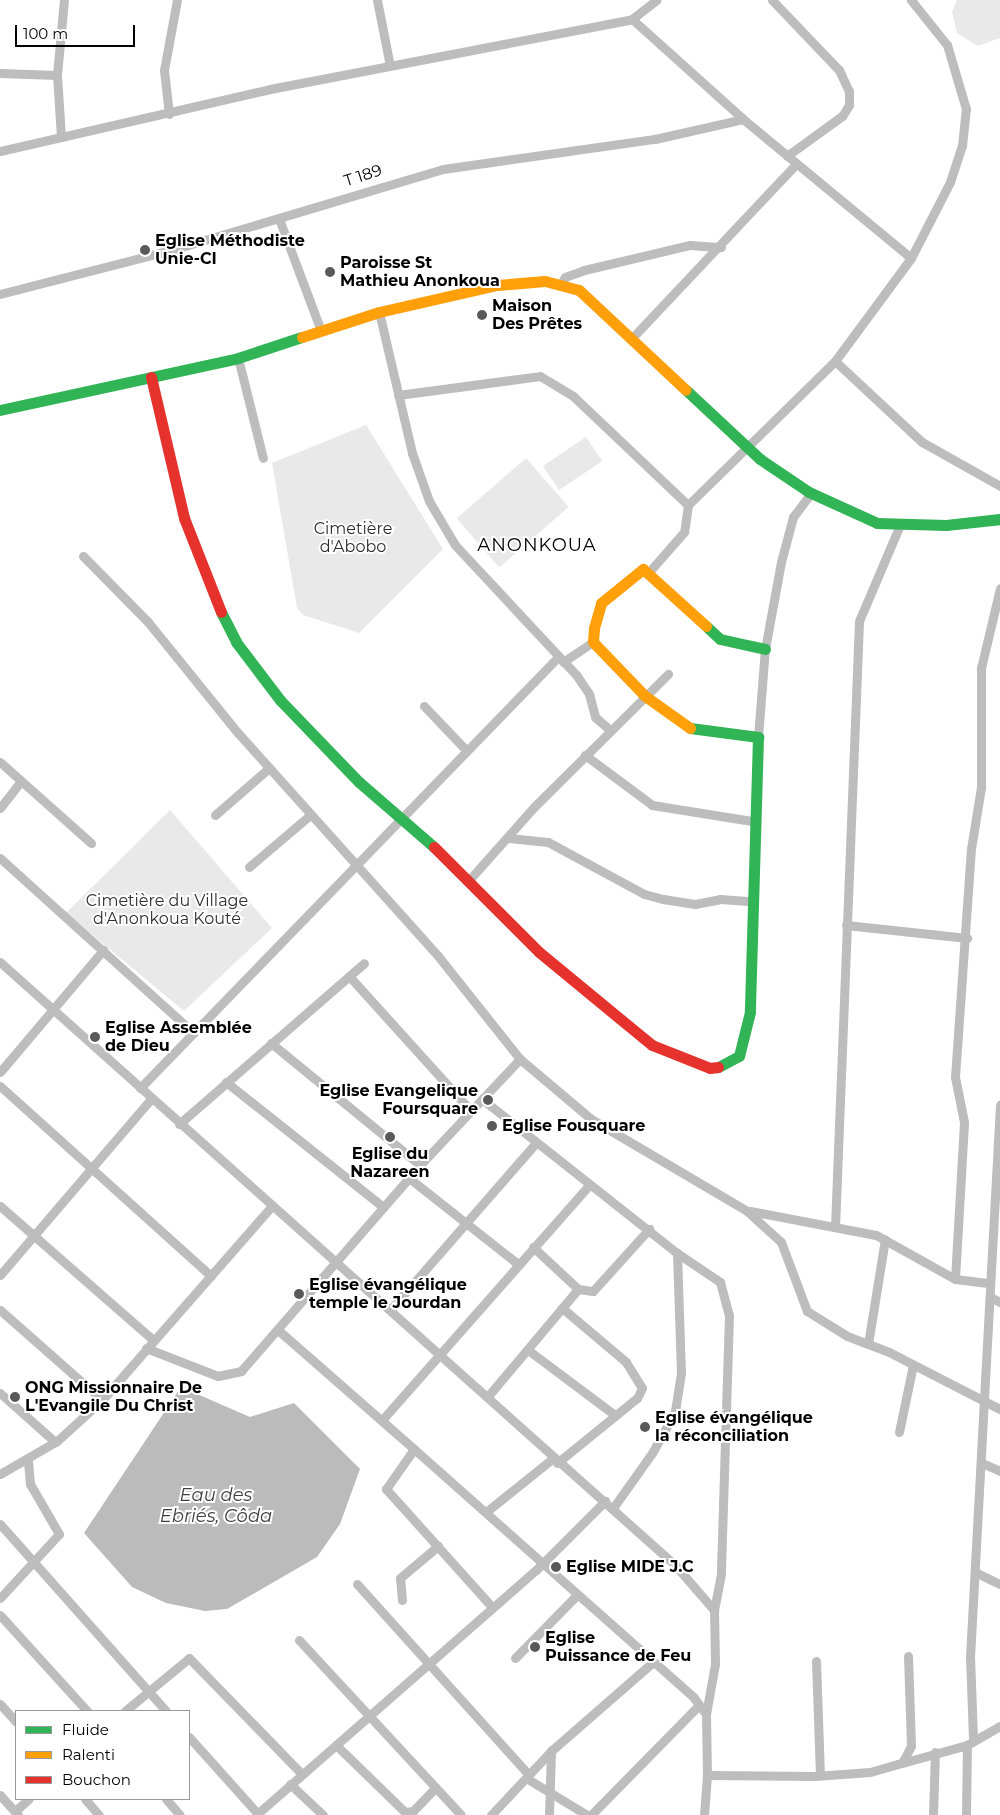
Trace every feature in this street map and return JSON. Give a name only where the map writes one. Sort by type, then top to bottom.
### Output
[{"type":"street","points":[[61,138],[57,75],[64,0]]},
{"type":"street","points":[[169,114],[164,70],[177,0]]},
{"type":"street","points":[[377,0],[390,66]]},
{"type":"street","points":[[0,151],[390,66],[632,19],[656,0]]},
{"type":"street","points":[[772,0],[839,70],[848,91],[849,105],[842,116],[787,156]]},
{"type":"street","points":[[649,572],[684,532],[688,505],[749,448],[835,361],[911,258],[950,182],[962,146],[966,109],[947,45],[911,0]]},
{"type":"street","points":[[632,19],[743,119],[911,258]]},
{"type":"street","points":[[0,73],[57,75]]},
{"type":"street","name":"T 189","points":[[0,294],[280,220],[443,169],[655,139],[743,119]]},
{"type":"street","points":[[633,337],[721,247],[796,164]]},
{"type":"street","points":[[280,220],[320,328]]},
{"type":"street","points":[[561,284],[565,277],[584,270],[690,245],[721,247]]},
{"type":"street","points":[[0,410],[238,358],[320,328],[379,312],[497,285],[561,284],[579,290],[633,337],[749,448],[811,493],[866,519],[900,525],[1000,519]]},
{"type":"street","points":[[379,312],[398,395],[423,487],[455,545],[586,687],[595,717],[610,730]]},
{"type":"street","points":[[238,358],[263,458]]},
{"type":"street","points":[[835,361],[922,442],[1000,486]]},
{"type":"street","points":[[398,395],[528,376],[550,380],[573,396],[688,505]]},
{"type":"street","points":[[151,377],[184,518],[222,618],[300,723],[401,819],[470,879],[539,952],[652,1045],[710,1068],[732,1062],[742,1049],[750,1012],[752,822],[764,649],[793,517],[811,493]]},
{"type":"street","points":[[835,1227],[859,621],[900,525]]},
{"type":"street","points":[[83,556],[148,622],[268,768],[355,867],[438,956],[520,1059],[591,1118],[747,1211],[781,1242],[807,1311],[868,1344],[1000,1409]]},
{"type":"street","points":[[140,1088],[467,751],[560,660],[593,642],[601,603],[638,569],[649,572],[720,639],[764,649]]},
{"type":"street","points":[[955,1280],[964,1122],[955,1077],[967,938],[971,850],[980,787],[981,668],[1000,588]]},
{"type":"street","points":[[593,642],[645,696],[694,731],[758,737]]},
{"type":"street","points":[[470,879],[610,730],[668,674]]},
{"type":"street","points":[[424,706],[467,751]]},
{"type":"street","points":[[586,755],[652,805],[752,822]]},
{"type":"street","points":[[0,762],[20,782],[91,842]]},
{"type":"street","points":[[215,815],[268,768]]},
{"type":"street","points":[[0,808],[20,782]]},
{"type":"street","points":[[249,867],[310,815]]},
{"type":"street","points":[[509,838],[548,842],[644,894],[663,899],[695,904],[720,899],[751,901]]},
{"type":"street","points":[[0,858],[194,1033]]},
{"type":"street","points":[[846,925],[967,938]]},
{"type":"street","points":[[0,1072],[103,950]]},
{"type":"street","points":[[0,962],[54,1008],[179,1124],[488,1395],[555,1461],[657,1546],[714,1610]]},
{"type":"street","points":[[179,1124],[364,962]]},
{"type":"street","points":[[349,976],[471,1112]]},
{"type":"street","points":[[271,1043],[420,1165]]},
{"type":"street","points":[[146,1348],[229,1377],[241,1371],[420,1165],[520,1059]]},
{"type":"street","points":[[226,1082],[383,1207]]},
{"type":"street","points":[[0,1086],[211,1276]]},
{"type":"street","points":[[482,1099],[588,1186],[649,1229],[677,1253],[720,1282],[730,1315],[721,1574],[714,1610],[715,1664],[706,1714],[704,1815]]},
{"type":"street","points":[[0,1275],[152,1100]]},
{"type":"street","points":[[966,1815],[970,1742],[970,1657],[977,1573],[990,1283],[996,1250],[1000,1105]]},
{"type":"street","points":[[391,1309],[535,1144]]},
{"type":"street","points":[[409,1178],[518,1264]]},
{"type":"street","points":[[382,1420],[439,1351],[588,1186]]},
{"type":"street","points":[[0,1206],[153,1340]]},
{"type":"street","points":[[0,1474],[55,1442],[102,1400],[272,1206]]},
{"type":"street","points":[[747,1211],[835,1227],[885,1239],[955,1280],[990,1283]]},
{"type":"street","points":[[534,1246],[578,1289],[592,1291],[649,1229]]},
{"type":"street","points":[[868,1344],[885,1239]]},
{"type":"street","points":[[613,1508],[675,1412],[681,1373],[677,1253]]},
{"type":"street","points":[[488,1395],[578,1289]]},
{"type":"street","points":[[990,1297],[1000,1302]]},
{"type":"street","points":[[486,1512],[615,1416],[640,1394],[638,1378],[598,1335],[562,1308]]},
{"type":"street","points":[[0,1310],[102,1400]]},
{"type":"street","points":[[278,1330],[486,1512],[653,1662],[699,1705],[706,1714]]},
{"type":"street","points":[[528,1350],[615,1416]]},
{"type":"street","points":[[899,1432],[913,1365]]},
{"type":"street","points":[[2,1398],[55,1442]]},
{"type":"street","points":[[414,1449],[386,1489],[492,1607]]},
{"type":"street","points":[[0,1598],[35,1563],[59,1534],[30,1484],[28,1458]]},
{"type":"street","points":[[982,1463],[1000,1471]]},
{"type":"street","points":[[190,1738],[257,1814],[542,1564],[605,1501]]},
{"type":"street","points":[[0,1524],[165,1710]]},
{"type":"street","points":[[402,1600],[400,1578],[438,1546]]},
{"type":"street","points":[[977,1573],[1000,1584]]},
{"type":"street","points":[[357,1584],[426,1665],[527,1777],[589,1815],[699,1705]]},
{"type":"street","points":[[515,1658],[577,1595]]},
{"type":"street","points":[[0,1615],[86,1710]]},
{"type":"street","points":[[298,1640],[367,1718],[461,1815]]},
{"type":"street","points":[[902,1763],[911,1746],[908,1656]]},
{"type":"street","points":[[126,1710],[189,1658],[302,1774]]},
{"type":"street","points":[[816,1661],[820,1775]]},
{"type":"street","points":[[491,1815],[551,1752],[653,1662]]},
{"type":"street","points":[[0,1704],[15,1721]]},
{"type":"street","points":[[706,1776],[820,1775],[870,1772],[970,1742],[1000,1726]]},
{"type":"street","points":[[336,1745],[405,1812],[413,1811],[435,1788]]},
{"type":"street","points":[[549,1815],[551,1752]]},
{"type":"street","points":[[933,1815],[935,1752]]},
{"type":"street","points":[[290,1784],[323,1815]]},
{"type":"street","points":[[0,1795],[16,1813],[28,1800]]},
{"type":"street","points":[[86,1800],[99,1815]]},
{"type":"street","points":[[167,1800],[180,1815]]},
{"type":"green space","points":[[957,0],[1000,0],[1000,38],[978,46],[957,33],[952,12]]},
{"type":"green space","name":"Cimetière d'Abobo","points":[[366,425],[443,549],[359,633],[303,615],[297,608],[272,463]]},
{"type":"green space","points":[[586,437],[602,461],[559,490],[543,466]]},
{"type":"green space","points":[[526,458],[569,507],[499,567],[457,518]]},
{"type":"green space","name":"Cimetière du Village d'Anonkoua Kouté","points":[[170,810],[272,928],[184,1011],[66,913]]},
{"type":"water","name":"Eau des Ebriés, Côda","points":[[181,1387],[250,1417],[294,1403],[360,1469],[340,1524],[317,1557],[227,1609],[205,1611],[166,1603],[132,1587],[84,1533]]},
{"type":"traffic: fast","points":[[0,410],[238,358],[302,337]]},
{"type":"traffic: fast","points":[[686,390],[760,459],[809,492],[877,523],[946,525],[1000,519]]},
{"type":"traffic: fast","points":[[221,612],[236,642],[280,700],[359,782],[434,847]]},
{"type":"traffic: fast","points":[[706,626],[720,639],[765,649]]},
{"type":"traffic: fast","points":[[690,728],[758,737],[750,1012],[739,1056],[718,1067]]},
{"type":"traffic: slow","points":[[302,337],[379,312],[497,285],[545,281],[579,290],[686,390]]},
{"type":"traffic: slow","points":[[690,728],[645,696],[593,642],[594,628],[601,603],[643,569],[706,626]]},
{"type":"traffic: jam","points":[[151,377],[184,518],[221,612]]},
{"type":"traffic: jam","points":[[434,847],[539,952],[652,1045],[710,1068],[718,1067]]},
{"type":"place","name":"Eglise Méthodiste Unie-CI","points":[[145,250]]},
{"type":"place","name":"Paroisse St Mathieu Anonkoua","points":[[330,272]]},
{"type":"place","name":"Maison Des Prêtes","points":[[482,315]]},
{"type":"place","name":"Eglise Assemblée de Dieu","points":[[95,1037]]},
{"type":"place","name":"Eglise Evangelique Foursquare","points":[[488,1100]]},
{"type":"place","name":"Eglise Fousquare","points":[[492,1126]]},
{"type":"place","name":"Eglise du Nazareen","points":[[390,1137]]},
{"type":"place","name":"Eglise évangélique temple le Jourdan","points":[[299,1294]]},
{"type":"place","name":"ONG Missionnaire De L'Evangile Du Christ","points":[[15,1397]]},
{"type":"place","name":"Eglise évangélique la réconciliation","points":[[645,1427]]},
{"type":"place","name":"Eglise MIDE J.C","points":[[556,1567]]},
{"type":"place","name":"Eglise Puissance de Feu","points":[[535,1647]]},
{"type":"district","name":"ANONKOUA","points":[[537,545]]}]
